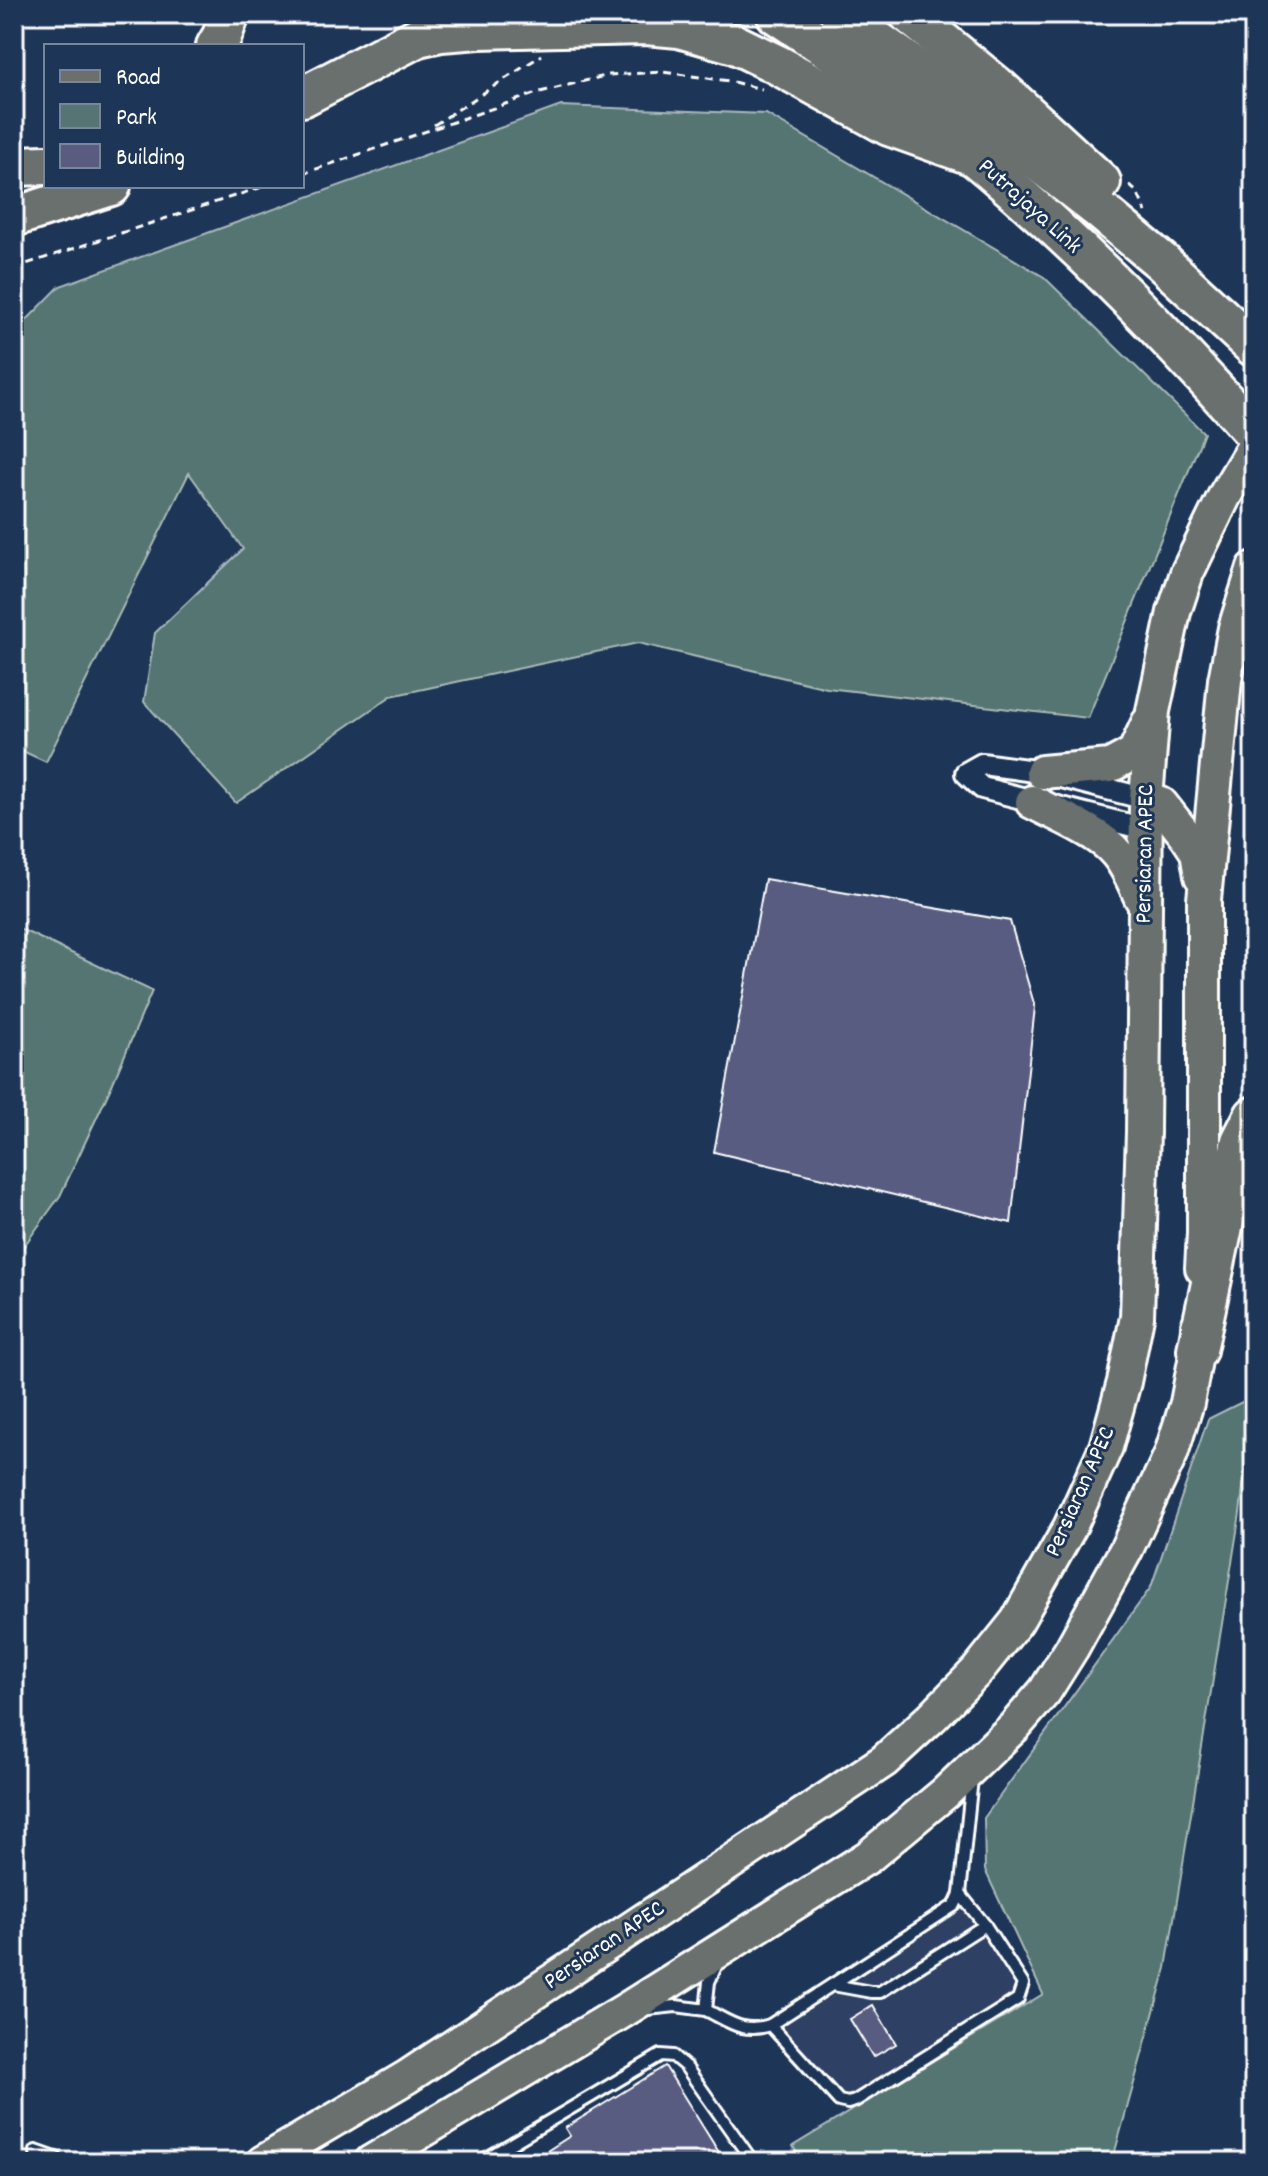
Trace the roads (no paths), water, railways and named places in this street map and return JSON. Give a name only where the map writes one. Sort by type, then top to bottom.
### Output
[{"type":"highway","points":[[217,44],[230,14]]},
{"type":"highway","points":[[644,14],[705,23],[733,31],[798,66],[889,126]]},
{"type":"highway","name":"Putrajaya Link","points":[[776,14],[940,128],[1013,189],[1115,285],[1209,381],[1254,433]]},
{"type":"highway","name":"Putrajaya Link","points":[[840,14],[948,91],[1085,198],[1161,261],[1243,336]]},
{"type":"highway","points":[[913,17],[999,88],[1123,203],[1243,336]]},
{"type":"highway","points":[[304,96],[418,37],[441,32],[646,25],[679,28],[735,44],[889,126],[971,155]]},
{"type":"highway","points":[[14,166],[44,165]]},
{"type":"highway","points":[[14,217],[105,188]]},
{"type":"highway","points":[[1197,1350],[1241,1141],[1254,1116]]},
{"type":"main road","name":"Persiaran APEC","points":[[263,2162],[285,2154],[407,2077],[884,1761],[977,1671],[1017,1621],[1070,1527],[1106,1447],[1124,1382],[1137,1317],[1143,1132],[1144,904],[1155,816],[1153,711],[1174,612],[1187,573],[1225,495],[1254,446]]},
{"type":"main road","points":[[371,2162],[722,1951],[868,1857],[945,1793],[1014,1727],[1045,1691],[1108,1584],[1171,1454],[1187,1403],[1197,1350],[1204,1233],[1204,900],[1225,680],[1235,628],[1254,568]]},
{"type":"main road","points":[[1037,787],[1110,766],[1134,753],[1153,711]]},
{"type":"main road","points":[[1155,816],[1188,808],[1199,792],[1217,750]]},
{"type":"main road","points":[[1037,787],[1117,852],[1144,904]]},
{"type":"main road","points":[[1155,816],[1197,852],[1204,900]]},
{"type":"street","points":[[1037,787],[1155,816]]},
{"type":"street","points":[[1037,787],[1155,816]]},
{"type":"lane","points":[[625,2010],[676,2006],[706,2010],[743,2028],[757,2029],[770,2025],[946,1913],[955,1905],[960,1894],[974,1764]]},
{"type":"lane","points":[[770,2025],[839,2101],[848,2103],[1018,1999],[1023,1984],[985,1925],[960,1894]]},
{"type":"lane","points":[[833,1985],[882,1991],[985,1925]]},
{"type":"lane","points":[[706,2010],[709,1982],[722,1951]]},
{"type":"lane","points":[[480,2162],[661,2055],[673,2056],[686,2067],[753,2162]]},
{"type":"lane","points":[[37,2162],[36,2151],[59,2162]]}]
